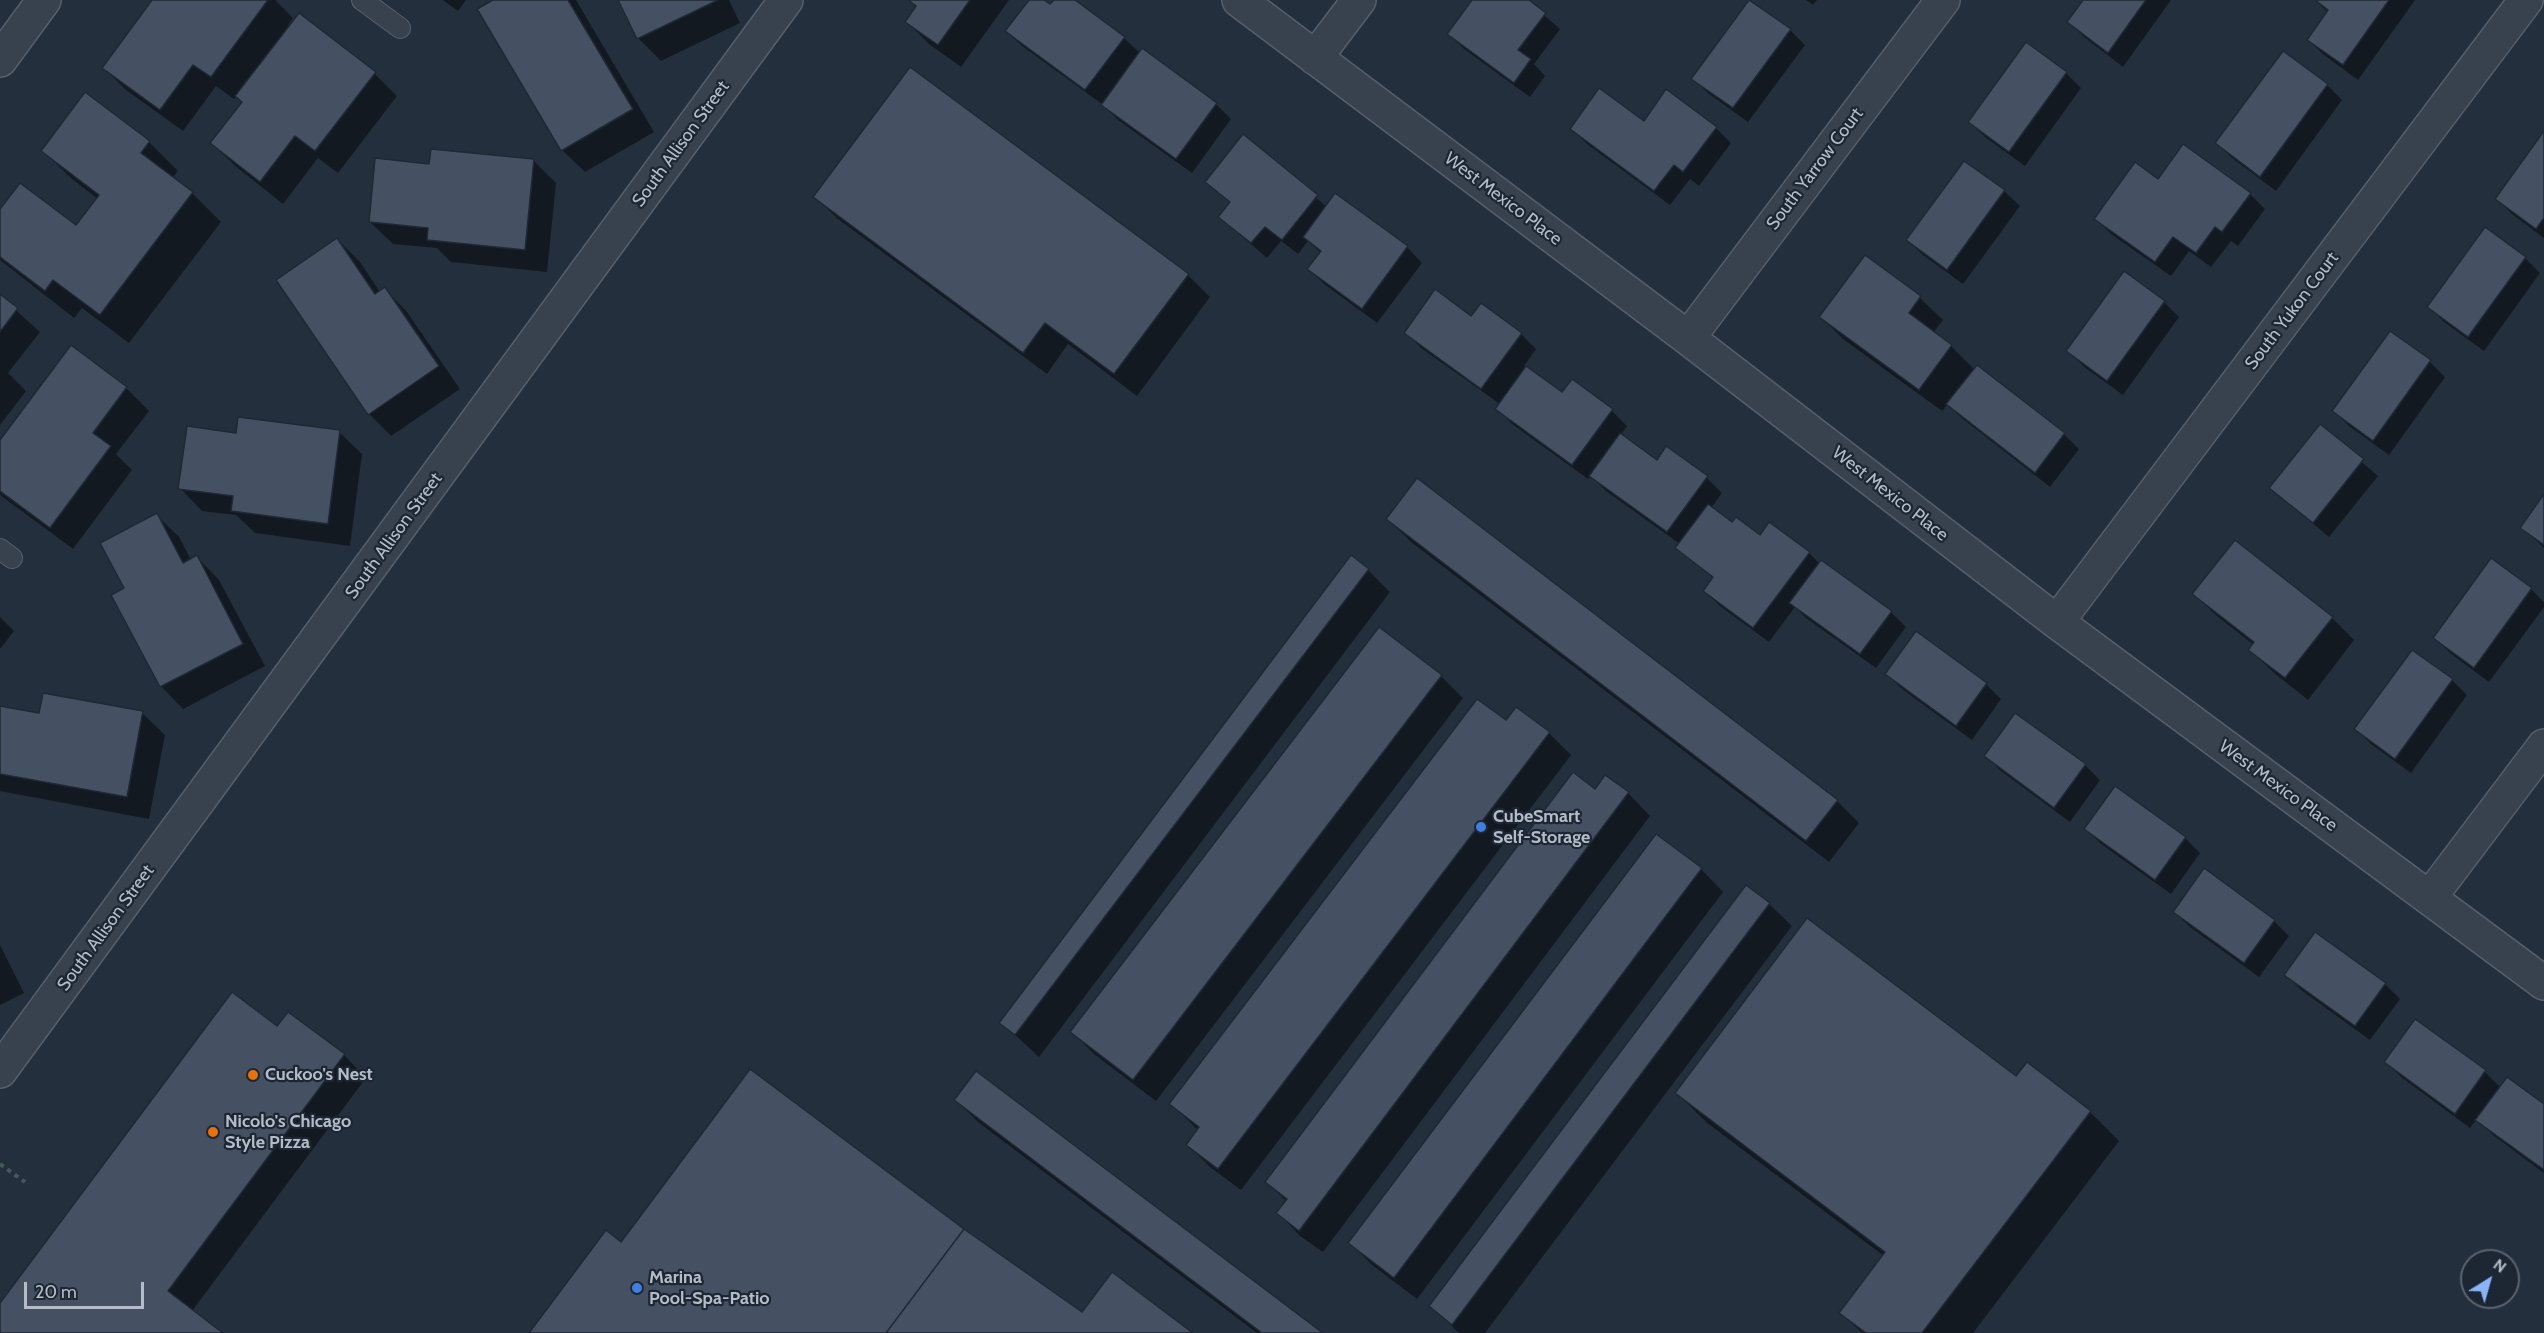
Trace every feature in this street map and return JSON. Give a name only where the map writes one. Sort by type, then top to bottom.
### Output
[{"type":"street","points":[[0,60],[44,0]]},
{"type":"street","name":"South Allison Street","points":[[0,1071],[786,0]]},
{"type":"street","name":"West Mexico Place","points":[[1239,0],[1688,338],[2057,622],[2544,983]]},
{"type":"street","points":[[1316,58],[1359,0]]},
{"type":"street","name":"South Yarrow Court","points":[[1688,338],[1943,0]]},
{"type":"street","name":"South Yukon Court","points":[[2057,622],[2526,0]]},
{"type":"street","points":[[2430,897],[2544,746]]},
{"type":"lane","points":[[362,0],[400,28]]},
{"type":"path","points":[[0,1164],[25,1182]]},
{"type":"building","points":[[152,0],[268,0],[211,77],[193,65],[160,110],[102,68]]},
{"type":"building","points":[[493,0],[568,0],[633,109],[561,151],[477,9]]},
{"type":"building","points":[[618,0],[718,0],[637,39]]},
{"type":"building","points":[[908,0],[970,0],[938,45],[905,22],[916,6]]},
{"type":"building","points":[[1029,0],[1044,0],[1050,4],[1054,0],[1075,0],[1125,37],[1085,90],[1005,31]]},
{"type":"building","points":[[1472,0],[1529,0],[1546,13],[1518,50],[1531,59],[1514,83],[1447,34]]},
{"type":"building","points":[[1749,0],[1791,29],[1733,108],[1691,79]]},
{"type":"building","points":[[2083,0],[2146,0],[2108,53],[2067,22]]},
{"type":"building","points":[[2315,0],[2389,0],[2343,65],[2307,40],[2328,10]]},
{"type":"building","points":[[299,13],[376,72],[315,151],[295,136],[260,182],[210,143],[242,102],[235,96]]},
{"type":"building","points":[[2026,42],[2067,72],[2009,152],[1968,122]]},
{"type":"building","points":[[1142,48],[1217,103],[1176,159],[1101,105]]},
{"type":"building","points":[[2283,51],[2328,84],[2260,177],[2215,143]]},
{"type":"building","points":[[910,67],[1189,274],[1114,374],[1045,323],[1023,353],[813,197]]},
{"type":"building","points":[[1599,88],[1644,121],[1666,89],[1717,127],[1683,172],[1674,165],[1654,191],[1570,129]]},
{"type":"building","points":[[85,92],[150,141],[141,153],[193,192],[100,315],[53,280],[45,291],[0,257],[0,209],[20,183],[76,225],[99,195],[41,151]]},
{"type":"building","points":[[2544,131],[2544,218],[2536,229],[2495,199]]},
{"type":"building","points":[[1243,134],[1318,195],[1282,240],[1265,227],[1251,243],[1218,217],[1230,202],[1205,182]]},
{"type":"building","points":[[2183,144],[2251,193],[2222,232],[2215,227],[2196,253],[2173,237],[2155,262],[2094,219],[2135,162],[2158,179]]},
{"type":"building","points":[[431,149],[534,159],[525,250],[427,240],[428,228],[369,222],[375,158],[429,164]]},
{"type":"building","points":[[1964,161],[2005,190],[1947,270],[1906,240]]},
{"type":"building","points":[[1335,193],[1408,246],[1362,309],[1307,269],[1321,251],[1303,237]]},
{"type":"building","points":[[2485,227],[2526,257],[2468,337],[2427,307]]},
{"type":"building","points":[[337,238],[375,294],[385,287],[439,366],[368,415],[276,280]]},
{"type":"building","points":[[1865,255],[1921,296],[1909,313],[1952,345],[1919,390],[1819,317]]},
{"type":"building","points":[[2124,271],[2165,301],[2107,381],[2066,351]]},
{"type":"building","points":[[1435,289],[1471,316],[1481,303],[1522,333],[1481,389],[1404,333]]},
{"type":"building","points":[[0,294],[18,308],[0,332]]},
{"type":"building","points":[[2390,331],[2431,360],[2373,441],[2332,411]]},
{"type":"building","points":[[71,345],[127,387],[93,433],[111,446],[50,528],[0,491],[0,440]]},
{"type":"building","points":[[1977,365],[2065,433],[2035,473],[1946,404]]},
{"type":"building","points":[[1526,366],[1562,392],[1572,379],[1613,409],[1572,465],[1495,409]]},
{"type":"building","points":[[238,417],[340,430],[328,524],[231,511],[233,496],[178,489],[187,426],[236,433]]},
{"type":"building","points":[[2320,424],[2364,459],[2313,523],[2269,488]]},
{"type":"building","points":[[1620,433],[1657,460],[1666,446],[1708,476],[1667,532],[1589,476]]},
{"type":"building","points":[[1417,478],[1838,800],[1806,841],[1386,519]]},
{"type":"building","points":[[2544,494],[2544,545],[2520,528]]},
{"type":"building","points":[[1708,504],[1732,522],[1736,517],[1760,535],[1769,522],[1810,552],[1753,628],[1703,591],[1713,577],[1675,548]]},
{"type":"building","points":[[157,513],[183,563],[197,555],[243,644],[160,687],[111,595],[124,588],[100,543]]},
{"type":"building","points":[[2235,540],[2333,617],[2285,678],[2248,650],[2254,642],[2192,594]]},
{"type":"building","points":[[1351,555],[1369,569],[1015,1035],[999,1023]]},
{"type":"building","points":[[2491,558],[2532,588],[2474,668],[2433,638]]},
{"type":"building","points":[[1821,560],[1892,611],[1860,654],[1789,603]]},
{"type":"building","points":[[1379,627],[1442,675],[1133,1080],[1070,1032]]},
{"type":"building","points":[[1916,631],[1987,683],[1956,726],[1885,674]]},
{"type":"building","points":[[2412,650],[2453,679],[2395,759],[2354,729]]},
{"type":"building","points":[[43,693],[143,711],[127,797],[0,774],[0,706],[39,713]]},
{"type":"building","points":[[1477,699],[1506,720],[1516,707],[1550,732],[1218,1169],[1186,1145],[1199,1127],[1169,1104]]},
{"type":"building","points":[[2015,713],[2086,764],[2054,808],[1984,756]]},
{"type":"building","points":[[1573,772],[1595,789],[1605,775],[1629,792],[1299,1231],[1276,1213],[1287,1199],[1265,1182]]},
{"type":"building","points":[[2115,786],[2186,837],[2155,880],[2084,829]]},
{"type":"building","points":[[1656,834],[1702,868],[1394,1278],[1348,1243]]},
{"type":"building","points":[[2204,868],[2275,920],[2244,963],[2173,912]]},
{"type":"building","points":[[1746,885],[1770,903],[1452,1325],[1429,1306]]},
{"type":"building","points":[[1807,918],[2016,1076],[2027,1062],[2091,1111],[1922,1333],[1866,1333],[1839,1313],[1885,1252],[1675,1093]]},
{"type":"building","points":[[2315,932],[2386,983],[2355,1026],[2284,975]]},
{"type":"building","points":[[232,992],[277,1026],[288,1012],[345,1054],[168,1291],[223,1333],[0,1333],[0,1303]]},
{"type":"building","points":[[2415,1019],[2486,1070],[2455,1114],[2384,1062]]},
{"type":"building","points":[[750,1069],[964,1229],[886,1333],[529,1333],[606,1230],[621,1242]]},
{"type":"building","points":[[976,1071],[1323,1333],[1262,1333],[954,1100]]},
{"type":"building","points":[[2507,1077],[2544,1104],[2544,1170],[2475,1120]]},
{"type":"building","points":[[964,1229],[1082,1312],[1112,1272],[1193,1333],[886,1333]]},
{"type":"place","name":"CubeSmart Self-Storage","points":[[1481,827]]},
{"type":"place","name":"Cuckoo's Nest","points":[[253,1075]]},
{"type":"place","name":"Nicolo's Chicago Style Pizza","points":[[213,1132]]},
{"type":"place","name":"Marina Pool-Spa-Patio","points":[[637,1288]]}]
